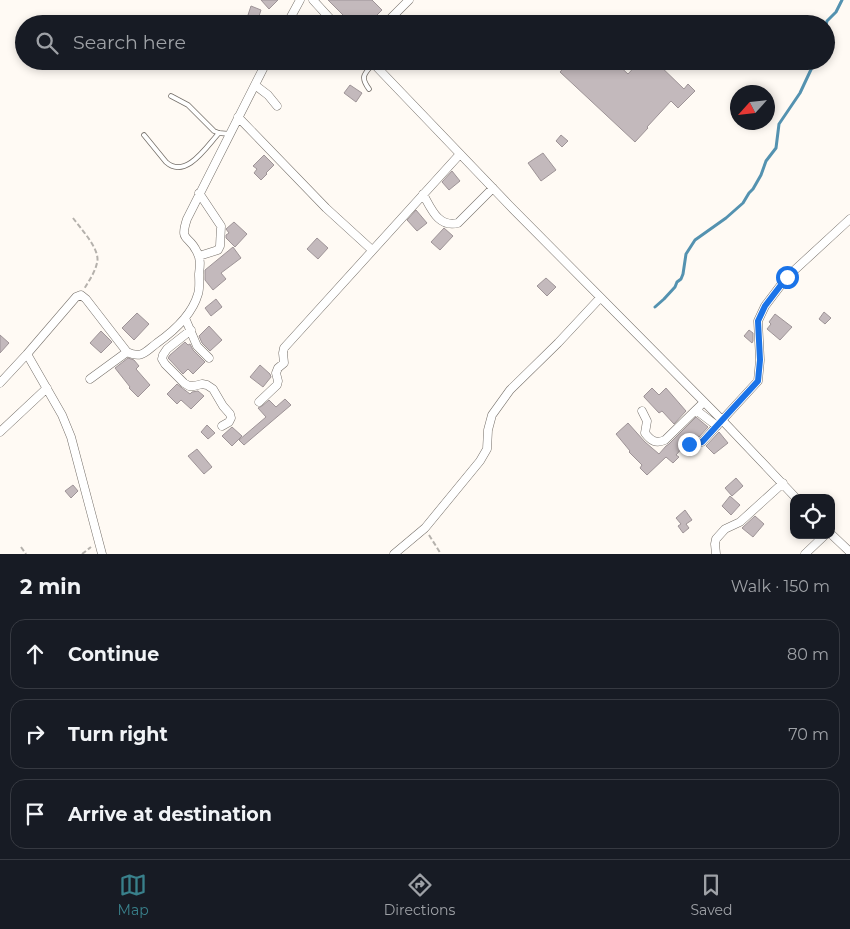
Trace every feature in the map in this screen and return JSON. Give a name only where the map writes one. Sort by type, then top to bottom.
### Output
[{"type":"street","points":[[292,15],[300,0]]},
{"type":"street","points":[[313,0],[327,15]]},
{"type":"street","points":[[394,15],[409,0]]},
{"type":"street","points":[[0,383],[76,297],[81,295],[127,352],[134,355],[141,355],[172,333],[185,318],[199,293],[200,259],[197,250],[184,236],[183,231],[187,218],[262,70]]},
{"type":"street","points":[[380,70],[600,298],[704,402],[720,423],[793,494]]},
{"type":"street","points":[[255,85],[268,95],[277,106]]},
{"type":"street","points":[[238,117],[326,208],[372,250]]},
{"type":"street","points":[[259,402],[278,385],[276,373],[278,368],[284,363],[284,348],[460,154]]},
{"type":"street","points":[[423,194],[435,216],[442,222],[454,224],[458,223],[493,188]]},
{"type":"street","points":[[199,193],[222,230],[218,250],[199,256]]},
{"type":"street","points":[[689,444],[694,440],[698,443],[702,442],[758,381],[760,360],[758,321],[765,306],[787,277],[850,219]]},
{"type":"street","points":[[394,554],[425,528],[480,461],[487,449],[488,430],[492,414],[510,390],[600,298]]},
{"type":"street","points":[[185,318],[197,346],[209,358]]},
{"type":"street","points":[[190,330],[167,349],[162,359],[189,386],[202,384],[213,389],[231,418],[229,422],[222,426]]},
{"type":"street","points":[[90,379],[127,352]]},
{"type":"street","points":[[27,354],[62,415],[71,437],[102,554]]},
{"type":"street","points":[[0,432],[47,388]]},
{"type":"street","points":[[642,411],[647,421],[646,433],[650,439],[660,442],[665,440],[704,402]]},
{"type":"street","points":[[696,410],[720,423]]},
{"type":"street","points":[[716,554],[716,539],[725,529],[740,522],[783,483]]},
{"type":"street","points":[[835,538],[850,552]]},
{"type":"street","points":[[805,554],[821,539]]},
{"type":"lane","points":[[367,70],[363,78],[369,89]]},
{"type":"lane","points":[[171,96],[188,105],[214,130],[219,133],[230,134]]},
{"type":"lane","points":[[144,135],[170,166],[186,167],[194,162],[219,133]]},
{"type":"path","points":[[73,218],[90,241],[98,256],[94,272],[81,295]]},
{"type":"path","points":[[425,528],[441,554]]},
{"type":"path","points":[[21,547],[26,554]]},
{"type":"building","points":[[261,0],[278,0],[269,9]]},
{"type":"building","points":[[328,0],[372,0],[382,10],[377,15],[343,15]]},
{"type":"building","points":[[251,6],[261,10],[259,15],[248,15]]},
{"type":"building","points":[[562,70],[624,70],[628,74],[632,70],[664,70],[684,89],[688,84],[695,91],[678,108],[671,101],[635,142],[560,72]]},
{"type":"building","points":[[350,85],[362,93],[356,102],[344,93]]},
{"type":"building","points":[[561,135],[568,141],[562,147],[556,141]]},
{"type":"building","points":[[543,153],[556,170],[541,181],[528,163]]},
{"type":"building","points":[[264,155],[274,165],[261,180],[254,173],[257,169],[253,166]]},
{"type":"building","points":[[452,171],[460,181],[449,190],[442,182]]},
{"type":"building","points":[[416,210],[427,223],[417,231],[407,220]]},
{"type":"building","points":[[234,222],[247,234],[235,247],[226,238],[226,235],[229,233],[226,229]]},
{"type":"building","points":[[444,228],[453,236],[440,250],[431,242]]},
{"type":"building","points":[[317,238],[328,248],[318,259],[307,249]]},
{"type":"building","points":[[233,247],[241,258],[221,273],[226,279],[213,290],[205,280],[205,270]]},
{"type":"building","points":[[546,278],[556,287],[547,296],[537,286]]},
{"type":"building","points":[[216,299],[222,307],[211,316],[205,308]]},
{"type":"building","points":[[824,312],[831,318],[825,324],[819,319]]},
{"type":"building","points":[[137,313],[149,324],[134,340],[122,328]]},
{"type":"building","points":[[775,314],[792,327],[780,340],[767,329],[771,324],[769,322]]},
{"type":"building","points":[[209,326],[222,340],[210,351],[202,343],[199,336]]},
{"type":"building","points":[[749,330],[753,333],[752,343],[744,336]]},
{"type":"building","points":[[101,331],[112,342],[101,353],[90,343]]},
{"type":"building","points":[[0,335],[9,343],[0,353]]},
{"type":"building","points":[[185,342],[188,345],[190,344],[193,350],[205,362],[193,374],[188,369],[183,374],[168,358]]},
{"type":"building","points":[[128,358],[134,360],[139,366],[136,369],[150,385],[138,397],[115,368]]},
{"type":"building","points":[[260,365],[271,377],[263,387],[250,377]]},
{"type":"building","points":[[177,384],[190,394],[198,391],[204,396],[191,409],[181,400],[177,404],[167,394]]},
{"type":"building","points":[[652,388],[659,395],[666,388],[686,411],[674,424],[662,411],[659,413],[644,397]]},
{"type":"building","points":[[285,399],[291,405],[244,445],[239,440],[266,417],[258,408],[269,400],[276,407]]},
{"type":"building","points":[[696,417],[708,427],[699,437],[693,434],[685,440],[684,446],[676,455],[679,457],[673,463],[666,457],[647,475],[640,468],[642,465],[629,452],[616,434],[628,423],[659,454]]},
{"type":"building","points":[[207,425],[215,433],[208,439],[201,432]]},
{"type":"building","points":[[232,427],[242,436],[232,446],[222,436]]},
{"type":"building","points":[[719,432],[728,443],[714,454],[706,446]]},
{"type":"building","points":[[197,449],[212,467],[204,474],[188,456]]},
{"type":"building","points":[[736,478],[743,486],[732,496],[725,488]]},
{"type":"building","points":[[73,485],[78,491],[71,498],[65,491]]},
{"type":"building","points":[[730,496],[740,505],[731,515],[722,506]]},
{"type":"building","points":[[685,510],[692,520],[686,524],[689,528],[683,533],[678,526],[681,524],[676,518]]},
{"type":"building","points":[[755,516],[764,524],[753,537],[742,528]]},
{"type":"waterway","points":[[833,15],[842,0]]},
{"type":"waterway","points":[[655,307],[681,279],[686,254],[695,240],[726,218],[743,203],[753,189],[766,161],[776,148],[779,124],[800,93],[811,70]]},
{"type":"route","points":[[689,444],[694,440],[698,443],[702,442],[758,381],[760,360],[758,321],[765,306],[787,277]]}]
